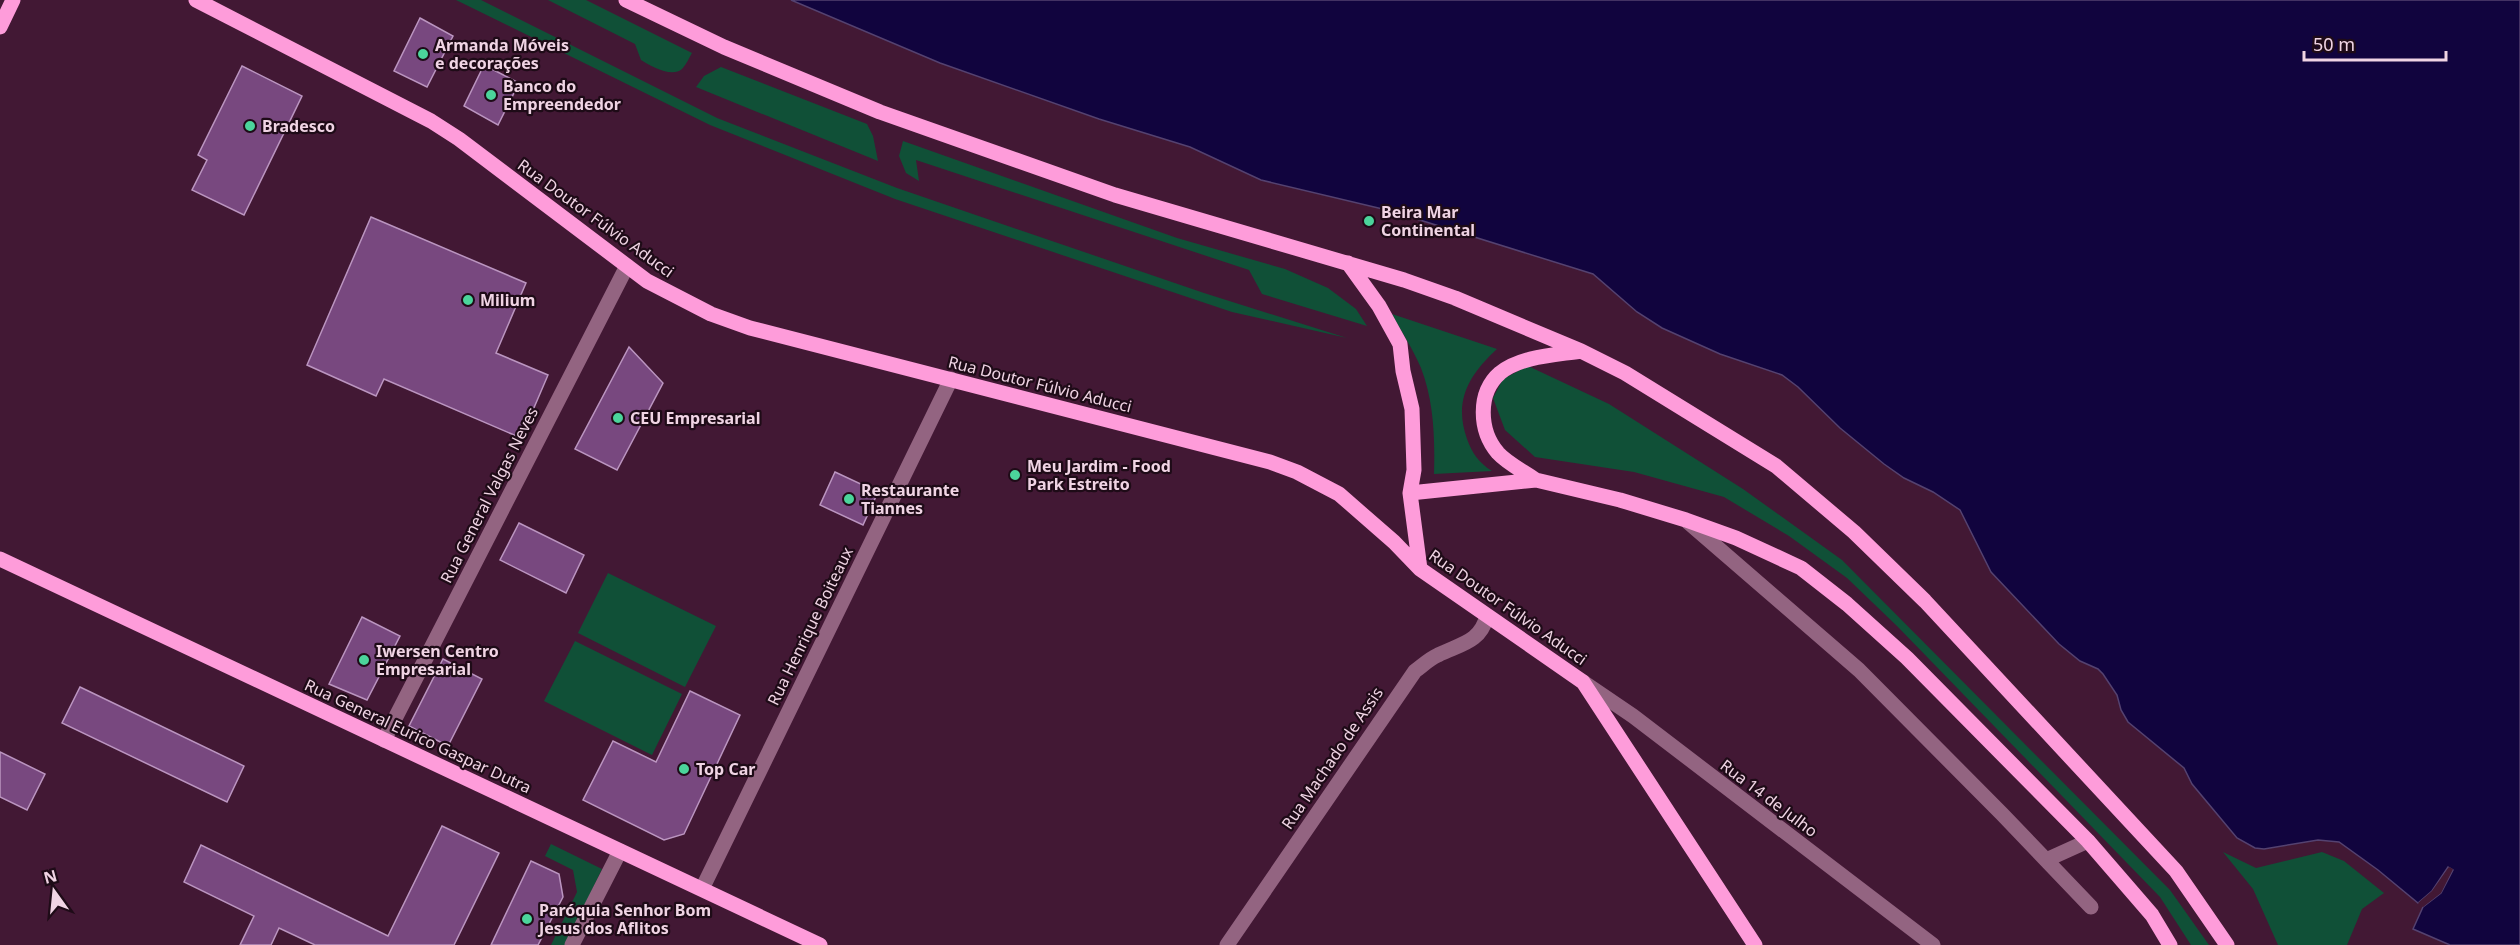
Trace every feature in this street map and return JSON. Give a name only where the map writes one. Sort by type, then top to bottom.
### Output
[{"type":"main road","points":[[0,27],[13,0]]},
{"type":"main road","name":"Rua Doutor Fúlvio Aducci","points":[[196,0],[431,121],[459,139],[647,281],[711,314],[750,328],[1270,462],[1297,472],[1339,494],[1394,542],[1420,569],[1583,682],[1755,945]]},
{"type":"main road","points":[[626,0],[723,47],[880,112],[1115,195],[1348,263],[1455,298],[1581,351],[1625,373],[1776,466],[1854,532],[1925,601],[2176,872],[2227,945]]},
{"type":"main road","points":[[1348,263],[1379,306],[1400,344],[1403,371],[1412,408],[1414,470],[1410,493],[1420,569]]},
{"type":"main road","points":[[1536,480],[1498,453],[1485,428],[1482,404],[1491,385],[1501,373],[1526,361],[1581,351]]},
{"type":"main road","points":[[1410,493],[1536,480],[1620,500],[1686,520],[1736,538],[1801,568],[1847,604],[1907,658],[2088,841],[2152,915],[2170,945]]},
{"type":"main road","name":"Rua General Eurico Gaspar Dutra","points":[[0,559],[820,945]]},
{"type":"street","name":"Rua General Valgas Neves","points":[[384,740],[627,266]]},
{"type":"street","name":"Rua Henrique Boiteaux","points":[[702,889],[951,379]]},
{"type":"street","points":[[1686,520],[1859,670],[2091,908]]},
{"type":"street","name":"Rua Machado de Assis","points":[[1227,945],[1414,671],[1435,656],[1481,633],[1487,616]]},
{"type":"street","name":"Rua 14 de Julho","points":[[1583,682],[1632,716],[1934,945]]},
{"type":"street","points":[[2046,860],[2088,841]]},
{"type":"street","points":[[572,945],[620,851]]},
{"type":"green space","points":[[456,0],[481,0],[717,118],[897,188],[1204,293],[1347,338],[1232,312],[895,199],[710,125]]},
{"type":"green space","points":[[548,0],[586,0],[692,53],[682,69],[673,72],[661,70],[641,60],[635,44]]},
{"type":"green space","points":[[721,67],[867,124],[873,136],[878,161],[696,87],[704,76]]},
{"type":"green space","points":[[903,141],[1177,238],[1285,269],[1328,288],[1356,309],[1367,326],[1262,294],[1249,270],[916,160],[919,181],[906,173],[899,156]]},
{"type":"green space","points":[[1392,314],[1497,349],[1472,378],[1463,400],[1462,412],[1463,425],[1471,449],[1476,457],[1492,471],[1434,474],[1433,420],[1429,394],[1421,368]]},
{"type":"green space","points":[[1528,366],[1609,404],[1743,489],[1842,560],[2170,890],[2209,945],[2191,945],[2160,897],[1897,626],[1847,578],[1789,536],[1724,497],[1634,472],[1535,457],[1505,430],[1493,398],[1503,379]]},
{"type":"green space","points":[[608,573],[716,626],[685,687],[578,633]]},
{"type":"green space","points":[[575,641],[682,694],[652,755],[544,701]]},
{"type":"green space","points":[[551,844],[602,869],[566,945],[551,945],[577,892],[573,870],[545,856]]},
{"type":"green space","points":[[2223,852],[2256,868],[2322,852],[2344,861],[2384,893],[2362,909],[2347,945],[2278,945],[2253,889]]},
{"type":"shaded area","points":[[791,0],[2520,0],[2520,945],[2450,945],[2413,929],[2423,907],[2441,893],[2453,870],[2448,867],[2432,891],[2418,903],[2339,842],[2318,840],[2264,849],[2255,848],[2237,838],[2192,784],[2184,768],[2128,722],[2121,710],[2117,695],[2103,674],[2098,669],[2080,661],[2059,644],[1991,572],[1960,510],[1884,464],[1840,428],[1798,387],[1782,375],[1720,354],[1662,328],[1637,312],[1593,274],[1391,211],[1261,180],[1190,147],[1099,119],[940,63]]},
{"type":"pier","points":[[2449,867],[2453,869],[2441,893],[2423,907],[2421,906],[2439,891],[2448,872],[2434,893],[2420,905],[2418,903],[2432,891]]},
{"type":"building","name":"Armanda Móveis e decorações","points":[[420,18],[453,36],[427,87],[394,71]]},
{"type":"building","name":"Banco do Empreendedor","points":[[484,65],[519,83],[498,125],[464,106]]},
{"type":"building","name":"Bradesco","points":[[242,66],[302,96],[244,215],[192,190],[207,160],[198,155]]},
{"type":"building","points":[[371,217],[526,283],[496,353],[548,375],[521,438],[384,379],[376,396],[307,365]]},
{"type":"building","name":"CEU Empresarial","points":[[629,347],[663,383],[617,470],[575,449]]},
{"type":"building","name":"Restaurante Tiannes","points":[[835,472],[878,492],[863,525],[820,505]]},
{"type":"building","points":[[519,523],[584,555],[566,593],[500,560]]},
{"type":"building","name":"Iwersen Centro Empresarial","points":[[362,617],[400,636],[367,700],[329,684]]},
{"type":"building","points":[[443,659],[482,679],[448,746],[409,726]]},
{"type":"building","points":[[80,687],[244,766],[227,802],[62,723]]},
{"type":"building","name":"Top Car","points":[[690,691],[740,715],[684,834],[664,840],[583,800],[613,741],[656,762]]},
{"type":"building","points":[[0,752],[45,774],[27,810],[0,797]]},
{"type":"building","points":[[442,826],[499,853],[454,945],[315,945],[279,928],[271,945],[240,945],[254,916],[184,882],[201,845],[388,936]]},
{"type":"building","name":"Paróquia Senhor Bom Jesus dos Aflitos","points":[[531,861],[559,874],[563,897],[538,945],[491,945]]},
{"type":"place","name":"Armanda Móveis e decorações","points":[[423,54]]},
{"type":"place","name":"Banco do Empreendedor","points":[[491,95]]},
{"type":"place","name":"Bradesco","points":[[250,126]]},
{"type":"place","name":"Beira Mar Continental","points":[[1369,221]]},
{"type":"place","name":"Milium","points":[[468,300]]},
{"type":"place","name":"CEU Empresarial","points":[[618,418]]},
{"type":"place","name":"Meu Jardim - Food Park Estreito","points":[[1015,475]]},
{"type":"place","name":"Restaurante Tiannes","points":[[849,499]]},
{"type":"place","name":"Iwersen Centro Empresarial","points":[[364,660]]},
{"type":"place","name":"Top Car","points":[[684,769]]},
{"type":"place","name":"Paróquia Senhor Bom Jesus dos Aflitos","points":[[527,919]]}]
